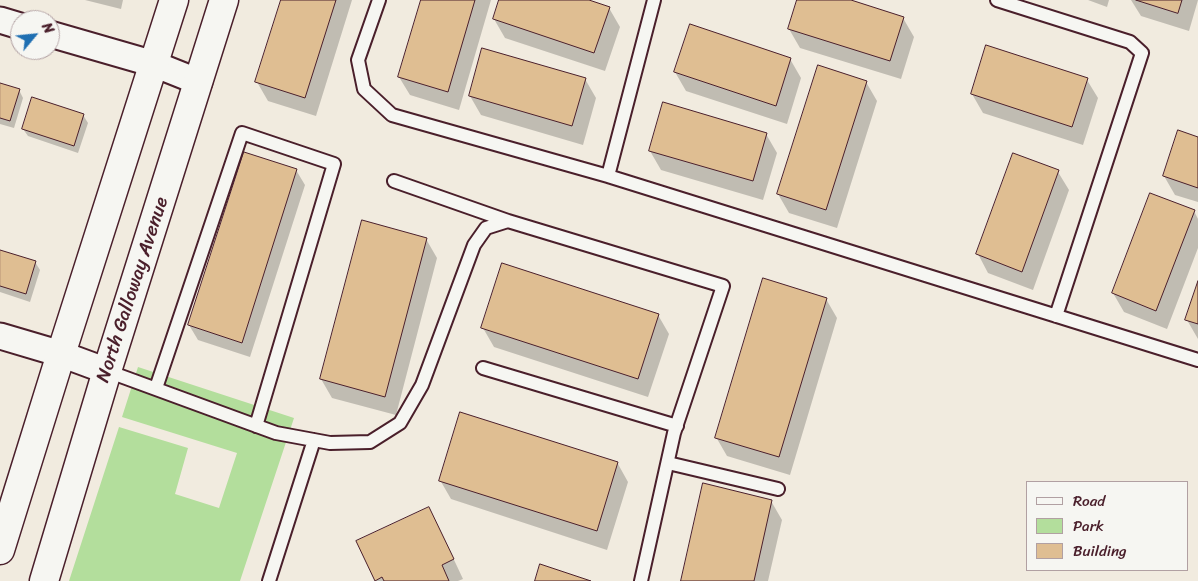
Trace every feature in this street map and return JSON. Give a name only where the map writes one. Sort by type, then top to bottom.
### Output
[{"type":"main road","points":[[0,550],[174,0]]},
{"type":"main road","name":"North Galloway Avenue","points":[[44,581],[224,0]]},
{"type":"street","points":[[60,37],[154,64],[199,82]]},
{"type":"street","points":[[0,336],[61,354],[108,371]]},
{"type":"lane","points":[[379,0],[358,60],[364,89],[392,115],[608,176],[1198,360]]},
{"type":"lane","points":[[608,176],[654,0]]},
{"type":"lane","points":[[997,0],[1130,42],[1142,53],[1056,316]]},
{"type":"lane","points":[[156,388],[242,133],[334,164],[256,426]]},
{"type":"lane","points":[[394,181],[508,221],[724,286],[677,426],[641,581]]},
{"type":"lane","points":[[108,371],[276,433],[330,443],[370,442],[400,422],[422,385],[474,244],[486,228],[508,221]]},
{"type":"lane","points":[[483,368],[677,426]]},
{"type":"lane","points":[[269,581],[314,440]]},
{"type":"lane","points":[[668,464],[778,489]]},
{"type":"green space","points":[[138,367],[294,418],[240,581],[69,581],[119,427],[188,448],[175,494],[219,508],[237,453],[122,417]]},
{"type":"building","points":[[281,0],[336,0],[305,98],[255,82]]},
{"type":"building","points":[[421,0],[475,0],[448,92],[398,77]]},
{"type":"building","points":[[499,0],[589,0],[610,7],[594,53],[493,19]]},
{"type":"building","points":[[797,0],[851,0],[904,17],[890,61],[788,29]]},
{"type":"building","points":[[1136,0],[1182,0],[1178,13]]},
{"type":"building","points":[[690,24],[791,58],[776,106],[674,72]]},
{"type":"building","points":[[986,45],[1088,78],[1072,127],[971,94]]},
{"type":"building","points":[[482,48],[586,78],[572,126],[469,96]]},
{"type":"building","points":[[818,65],[867,81],[826,210],[777,194]]},
{"type":"building","points":[[0,83],[20,89],[10,121],[0,118]]},
{"type":"building","points":[[32,97],[84,114],[74,146],[22,129]]},
{"type":"building","points":[[663,102],[767,133],[753,181],[649,151]]},
{"type":"building","points":[[1178,130],[1198,137],[1198,188],[1163,176]]},
{"type":"building","points":[[244,152],[297,169],[242,343],[188,325]]},
{"type":"building","points":[[1013,153],[1059,170],[1022,272],[976,254]]},
{"type":"building","points":[[1150,193],[1195,210],[1156,311],[1112,293]]},
{"type":"building","points":[[362,220],[427,238],[385,397],[320,379]]},
{"type":"building","points":[[0,250],[36,261],[26,294],[0,286]]},
{"type":"building","points":[[502,263],[659,314],[638,379],[481,328]]},
{"type":"building","points":[[763,278],[827,298],[779,457],[715,438]]},
{"type":"building","points":[[1198,281],[1198,324],[1185,320]]},
{"type":"building","points":[[460,412],[618,462],[597,531],[439,481]]},
{"type":"building","points":[[703,483],[772,500],[754,581],[681,581]]},
{"type":"building","points":[[429,507],[454,559],[442,565],[449,581],[384,581],[382,577],[375,581],[356,541]]},
{"type":"building","points":[[540,564],[591,581],[535,581]]}]
